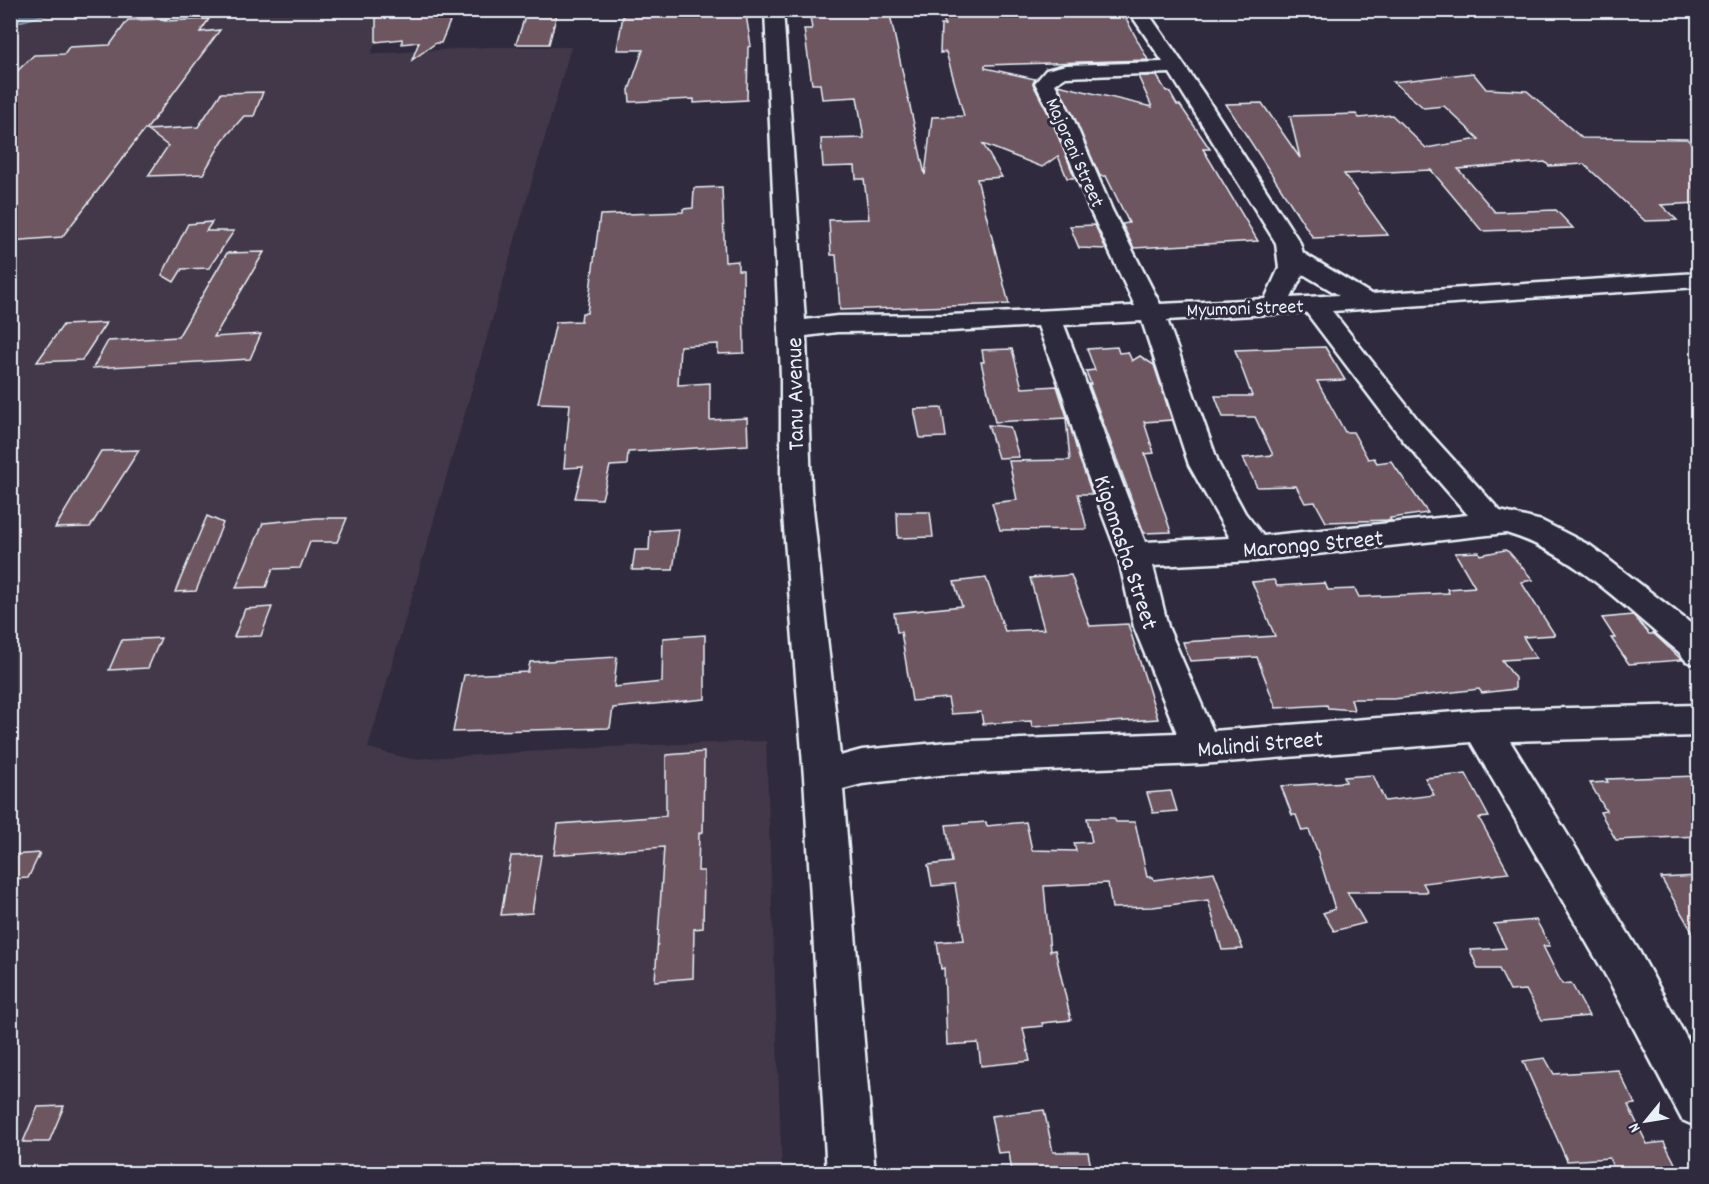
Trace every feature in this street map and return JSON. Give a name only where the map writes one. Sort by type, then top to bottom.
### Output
[{"type":"street","name":"Tanu Avenue","points":[[774,10],[795,376],[796,490],[822,777],[851,1173]]},
{"type":"street","points":[[1137,10],[1288,243],[1294,258],[1287,284],[1273,306]]},
{"type":"street","name":"Majoreni Street","points":[[1151,311],[1101,210],[1064,118],[1045,83],[1053,74],[1066,71],[1175,67]]},
{"type":"street","points":[[1294,258],[1366,301]]},
{"type":"street","name":"Myumoni Street","points":[[792,330],[837,324],[951,323],[1151,311],[1314,305],[1698,280]]},
{"type":"street","points":[[1314,305],[1412,432],[1492,522]]},
{"type":"street","points":[[1151,311],[1201,458],[1233,520],[1255,549]]},
{"type":"street","name":"Kigomasha Street","points":[[1048,318],[1078,398],[1099,468],[1134,555],[1150,627],[1173,675],[1201,748]]},
{"type":"street","name":"Marongo Street","points":[[1134,555],[1255,549],[1363,540],[1492,522],[1525,527],[1559,543],[1696,644]]},
{"type":"street","name":"Malindi Street","points":[[822,777],[862,768],[948,758],[1201,748],[1315,737],[1482,726],[1698,720]]},
{"type":"street","points":[[1482,726],[1624,966],[1698,1104]]},
{"type":"shaded area","points":[[60,10],[389,10],[371,54],[488,47],[571,47],[368,748],[411,759],[628,746],[766,741],[782,1173],[11,1173],[10,24]]},
{"type":"water","points":[[11,10],[60,11],[11,24]]},
{"type":"building","points":[[376,10],[420,10],[436,11],[434,14],[453,14],[441,43],[436,43],[412,60],[419,42],[402,44],[402,39],[376,42]]},
{"type":"building","points":[[527,10],[558,10],[549,44],[516,44]]},
{"type":"building","points":[[624,10],[741,10],[741,15],[746,15],[751,46],[748,47],[747,100],[694,103],[694,99],[630,102],[629,90],[643,50],[617,50]]},
{"type":"building","points":[[809,10],[889,10],[925,175],[932,117],[964,116],[946,52],[940,53],[941,25],[945,25],[941,10],[1117,10],[1123,13],[1148,60],[985,65],[985,68],[1035,79],[1033,84],[1051,119],[1075,178],[1067,178],[1058,156],[1042,167],[983,144],[1002,177],[977,179],[1009,304],[840,310],[836,255],[831,255],[829,220],[869,219],[864,179],[856,179],[855,166],[823,167],[821,139],[864,138],[857,97],[822,99],[820,84],[812,84],[804,29],[812,29]]},
{"type":"building","points":[[167,19],[165,21],[209,19],[200,32],[220,30],[146,130],[62,237],[10,241],[10,78],[34,55],[64,54],[69,47],[110,45],[128,20]]},
{"type":"building","points":[[1473,73],[1486,89],[1527,91],[1582,138],[1687,139],[1698,150],[1698,203],[1661,205],[1677,220],[1645,221],[1584,164],[1549,166],[1545,162],[1458,169],[1495,212],[1556,210],[1573,228],[1482,231],[1431,170],[1344,174],[1388,235],[1313,238],[1226,104],[1262,103],[1300,158],[1290,116],[1356,114],[1359,118],[1392,115],[1426,148],[1479,139],[1444,106],[1424,108],[1393,82]]},
{"type":"building","points":[[1138,76],[1157,76],[1177,105],[1180,105],[1210,149],[1203,149],[1258,241],[1134,248],[1122,224],[1129,223],[1106,176],[1100,176],[1058,85],[1152,107]]},
{"type":"building","points":[[263,92],[254,116],[244,116],[223,140],[203,174],[148,176],[168,146],[147,130],[198,127],[221,93]]},
{"type":"building","points":[[722,187],[725,262],[738,261],[738,270],[743,270],[744,353],[718,354],[718,344],[680,346],[678,385],[710,383],[710,420],[747,418],[748,445],[628,452],[627,465],[610,466],[602,499],[575,498],[583,467],[564,468],[570,404],[538,403],[556,322],[581,321],[582,313],[587,313],[600,215],[683,212],[683,209],[693,208],[694,188]]},
{"type":"building","points":[[212,222],[206,231],[234,231],[209,268],[182,269],[174,282],[162,275],[188,224]]},
{"type":"building","points":[[1095,225],[1106,249],[1079,248],[1070,226]]},
{"type":"building","points":[[264,252],[214,337],[261,334],[250,359],[93,368],[108,341],[178,337],[227,253]]},
{"type":"building","points":[[106,323],[82,360],[37,362],[63,325]]},
{"type":"building","points":[[1117,347],[1119,353],[1128,352],[1132,361],[1140,356],[1154,365],[1172,420],[1144,422],[1154,453],[1145,454],[1171,532],[1144,533],[1089,384],[1091,384],[1086,371],[1095,370],[1087,349]]},
{"type":"building","points":[[1325,347],[1345,380],[1317,381],[1345,432],[1353,432],[1368,459],[1374,458],[1377,463],[1391,461],[1428,513],[1390,518],[1391,520],[1326,522],[1315,502],[1305,503],[1296,486],[1257,487],[1243,458],[1273,455],[1255,417],[1223,417],[1215,396],[1252,396],[1235,350]]},
{"type":"building","points":[[1012,349],[1022,388],[1057,386],[1092,494],[1078,494],[1087,529],[1000,530],[992,503],[1017,500],[1009,461],[1070,460],[1066,418],[995,422],[981,362],[984,362],[982,350]]},
{"type":"building","points":[[942,408],[946,437],[920,438],[914,409]]},
{"type":"building","points":[[988,425],[1010,427],[1019,457],[998,458]]},
{"type":"building","points":[[139,450],[90,527],[55,528],[101,451]]},
{"type":"building","points":[[897,512],[930,512],[933,537],[898,538]]},
{"type":"building","points":[[207,516],[223,523],[196,591],[175,592]]},
{"type":"building","points":[[347,518],[337,542],[310,542],[300,568],[273,569],[266,587],[236,588],[263,523]]},
{"type":"building","points":[[679,529],[673,570],[632,570],[635,550],[649,550],[650,531]]},
{"type":"building","points":[[1505,550],[1533,580],[1521,582],[1555,635],[1523,637],[1536,658],[1502,660],[1515,678],[1515,689],[1482,693],[1479,689],[1394,699],[1351,699],[1354,710],[1328,708],[1327,705],[1276,708],[1257,657],[1190,661],[1183,642],[1275,636],[1252,582],[1274,580],[1277,586],[1325,583],[1328,590],[1355,589],[1359,597],[1449,593],[1447,589],[1475,587],[1455,553],[1479,552],[1480,555]]},
{"type":"building","points":[[1071,575],[1090,626],[1128,624],[1158,719],[1032,727],[1031,721],[983,724],[981,712],[951,714],[948,698],[912,701],[901,632],[897,632],[894,613],[962,606],[954,582],[986,578],[1005,631],[1044,629],[1030,578]]},
{"type":"building","points":[[272,607],[261,636],[234,637],[245,609]]},
{"type":"building","points":[[1633,615],[1649,634],[1654,634],[1682,660],[1629,664],[1611,638],[1615,638],[1602,618]]},
{"type":"building","points":[[705,635],[705,699],[613,708],[610,728],[453,732],[464,675],[528,672],[530,662],[617,657],[614,687],[662,682],[663,638]]},
{"type":"building","points":[[161,638],[148,668],[109,670],[122,640]]},
{"type":"building","points":[[704,752],[703,832],[699,833],[698,871],[704,871],[703,928],[694,929],[693,978],[655,981],[664,847],[554,855],[558,824],[666,816],[666,755]]},
{"type":"building","points":[[1466,774],[1489,817],[1479,818],[1509,873],[1423,883],[1428,892],[1347,892],[1365,923],[1334,931],[1323,913],[1335,909],[1317,850],[1309,830],[1302,831],[1296,815],[1292,815],[1281,786],[1346,782],[1344,777],[1373,775],[1385,801],[1434,795],[1425,778]]},
{"type":"building","points":[[1698,776],[1698,836],[1616,840],[1600,812],[1606,811],[1590,783],[1608,782],[1606,779]]},
{"type":"building","points":[[1171,791],[1177,811],[1153,813],[1147,793]]},
{"type":"building","points":[[1087,818],[1114,818],[1116,822],[1135,822],[1147,877],[1153,877],[1154,880],[1214,872],[1243,949],[1222,950],[1208,900],[1153,907],[1112,908],[1108,883],[1044,886],[1050,951],[1055,950],[1071,1020],[1042,1023],[1043,1026],[1023,1028],[1030,1061],[981,1066],[978,1043],[947,1045],[944,968],[941,969],[937,942],[964,940],[955,884],[932,886],[928,865],[952,862],[946,825],[986,822],[987,826],[1026,822],[1032,850],[1076,851],[1074,843],[1092,842]]},
{"type":"building","points":[[40,853],[28,878],[10,879],[10,855]]},
{"type":"building","points":[[541,855],[532,913],[501,915],[511,856]]},
{"type":"building","points":[[1698,876],[1698,942],[1661,878]]},
{"type":"building","points":[[1536,920],[1550,946],[1543,946],[1562,984],[1571,983],[1589,1016],[1542,1020],[1526,990],[1510,991],[1499,969],[1478,969],[1470,950],[1506,948],[1494,924]]},
{"type":"building","points":[[1545,1058],[1554,1074],[1618,1070],[1635,1104],[1628,1105],[1647,1144],[1664,1142],[1680,1173],[1616,1173],[1609,1158],[1567,1161],[1523,1061]]},
{"type":"building","points":[[64,1106],[49,1142],[23,1142],[38,1107]]},
{"type":"building","points":[[1044,1110],[1053,1152],[1088,1152],[1092,1173],[1012,1173],[1009,1152],[998,1153],[991,1116]]}]
